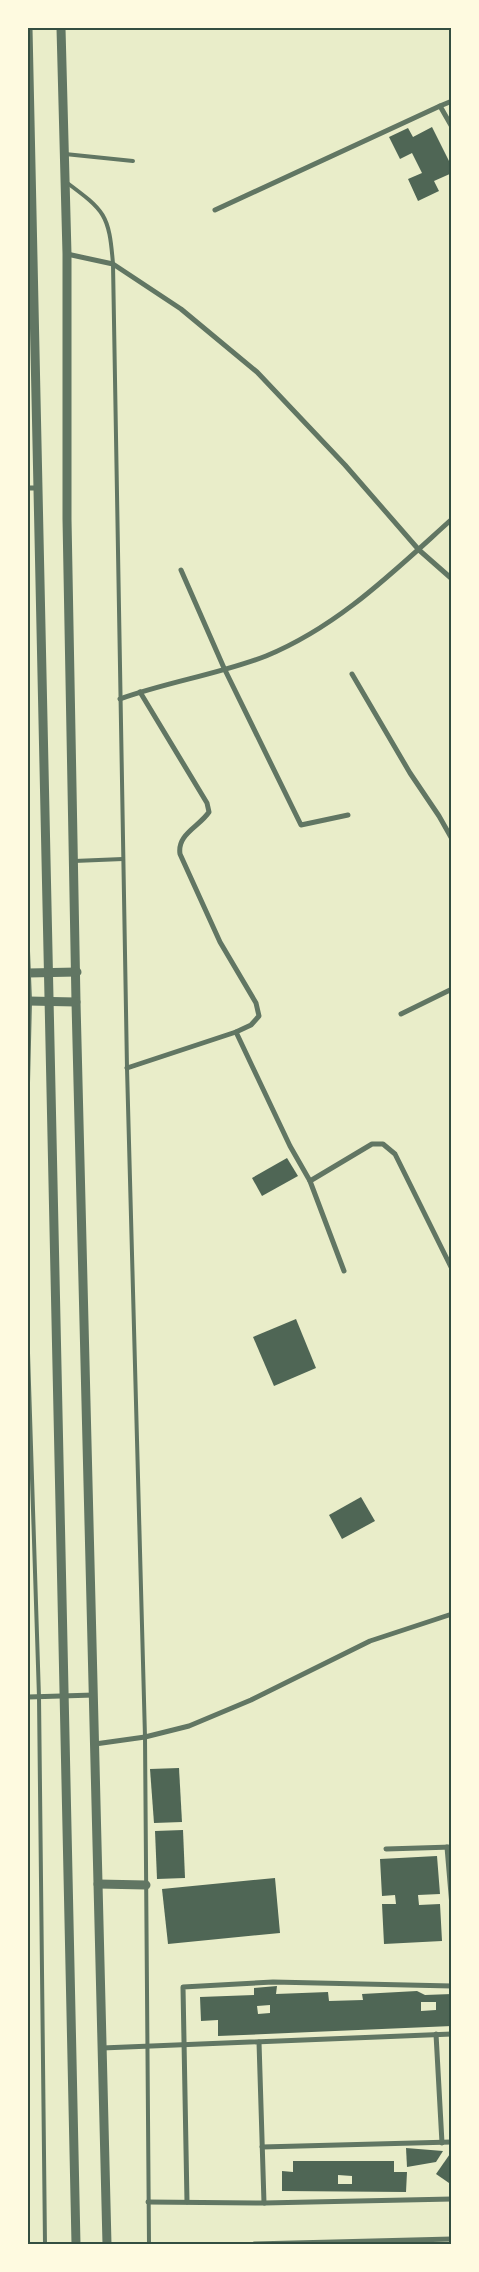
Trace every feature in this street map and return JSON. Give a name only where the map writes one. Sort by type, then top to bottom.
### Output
[{"type":"street","points":[[28,28],[76,2244]]},
{"type":"street","points":[[61,28],[67,254],[67,519],[77,972],[76,1002],[107,2244]]},
{"type":"street","points":[[215,210],[452,101]]},
{"type":"street","points":[[440,106],[452,127]]},
{"type":"street","points":[[67,254],[113,264],[181,309],[256,372],[346,465],[419,550],[452,579]]},
{"type":"street","points":[[28,488],[38,488]]},
{"type":"street","points":[[120,699],[265,656],[317,631],[364,598],[452,519]]},
{"type":"street","points":[[181,570],[224,668],[301,826],[348,815]]},
{"type":"street","points":[[352,674],[410,773],[440,816],[452,839]]},
{"type":"street","points":[[127,1068],[236,1032],[251,1025],[259,1016],[256,1003],[220,942],[180,854],[179,846],[186,834],[203,821],[209,812],[207,804],[140,692]]},
{"type":"street","points":[[28,973],[77,972]]},
{"type":"street","points":[[401,1014],[452,989]]},
{"type":"street","points":[[29,1001],[76,1002]]},
{"type":"street","points":[[236,1032],[290,1146],[310,1182],[344,1271]]},
{"type":"street","points":[[310,1182],[372,1144],[383,1144],[395,1154],[452,1269]]},
{"type":"street","points":[[94,1744],[145,1737],[189,1726],[251,1700],[370,1641],[452,1614]]},
{"type":"street","points":[[28,1697],[94,1695]]},
{"type":"street","points":[[386,1849],[449,1847],[452,1906]]},
{"type":"street","points":[[98,1884],[146,1885]]},
{"type":"street","points":[[187,2202],[183,1987],[273,1982],[452,1986]]},
{"type":"street","points":[[436,2034],[442,2143]]},
{"type":"street","points":[[102,2048],[452,2034]]},
{"type":"street","points":[[260,2042],[264,2203]]},
{"type":"street","points":[[262,2147],[452,2142]]},
{"type":"street","points":[[148,2202],[264,2203],[452,2199]]},
{"type":"street","points":[[254,2244],[390,2243],[452,2239]]},
{"type":"lane","points":[[63,154],[132,161]]},
{"type":"lane","points":[[64,180],[91,200],[102,212],[110,231],[113,264],[127,1068],[145,1737],[149,2244]]},
{"type":"lane","points":[[74,861],[123,859]]},
{"type":"lane","points":[[28,951],[28,1083]]},
{"type":"lane","points":[[28,1353],[39,1697],[45,2244]]},
{"type":"building","points":[[432,127],[452,167],[452,173],[434,181],[439,191],[418,201],[408,179],[422,173],[412,153],[400,159],[389,137],[408,128],[413,137]]},
{"type":"building","points":[[287,1158],[298,1176],[262,1196],[252,1178]]},
{"type":"building","points":[[296,1319],[316,1368],[274,1386],[253,1337]]},
{"type":"building","points":[[361,1497],[375,1521],[342,1539],[329,1515]]},
{"type":"building","points":[[179,1768],[182,1822],[154,1823],[150,1769]]},
{"type":"building","points":[[183,1830],[185,1878],[157,1879],[155,1831]]},
{"type":"building","points":[[437,1856],[440,1894],[418,1895],[419,1905],[440,1904],[442,1941],[384,1944],[382,1904],[396,1904],[395,1895],[382,1896],[380,1859]]},
{"type":"building","points":[[275,1878],[280,1933],[168,1944],[162,1889]]},
{"type":"building","points":[[277,1986],[276,1994],[328,1992],[329,2001],[363,2000],[362,1994],[417,1991],[425,1995],[452,1994],[452,2026],[218,2036],[218,2020],[201,2021],[200,1997],[254,1995],[254,1988]],"holes":[[[421,2002],[436,2002],[436,2010],[421,2011]],[[270,2005],[270,2013],[258,2014],[257,2006]]]},
{"type":"building","points":[[406,2148],[443,2151],[436,2162],[407,2167]]},
{"type":"building","points":[[452,2151],[452,2179],[449,2183],[436,2174]]},
{"type":"building","points":[[293,2161],[394,2161],[394,2172],[407,2172],[406,2192],[282,2191],[282,2171],[293,2172]],"holes":[[[338,2175],[352,2176],[352,2184],[338,2184]]]}]
